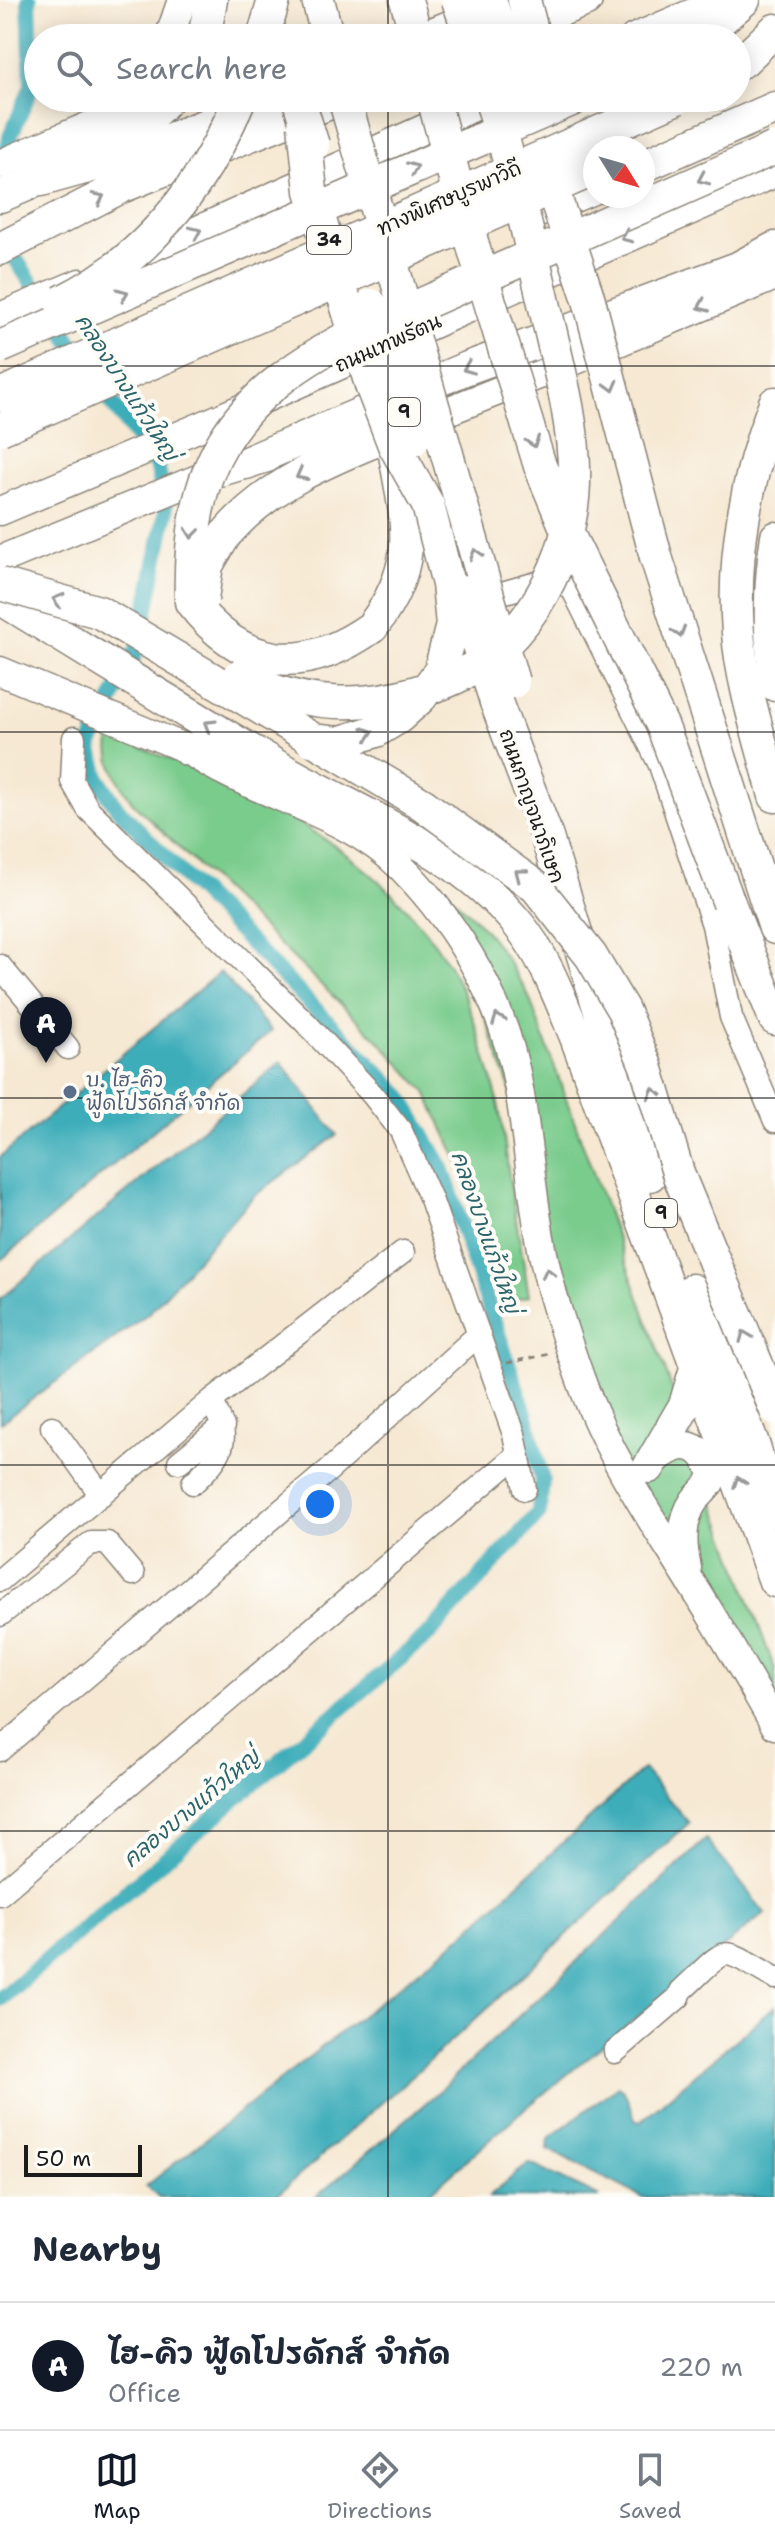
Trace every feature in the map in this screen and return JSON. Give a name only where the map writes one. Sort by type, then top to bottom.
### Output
[{"type":"highway","points":[[207,24],[211,0]]},
{"type":"highway","points":[[267,24],[275,0]]},
{"type":"highway","points":[[275,0],[281,24]]},
{"type":"highway","points":[[318,0],[324,24]]},
{"type":"highway","points":[[406,0],[413,24]]},
{"type":"highway","points":[[458,0],[466,24]]},
{"type":"highway","points":[[490,0],[498,24]]},
{"type":"highway","points":[[457,24],[514,0]]},
{"type":"highway","points":[[524,0],[530,24]]},
{"type":"highway","points":[[527,24],[588,0]]},
{"type":"highway","points":[[716,24],[744,0]]},
{"type":"highway","points":[[751,53],[775,30]]},
{"type":"highway","points":[[751,59],[775,47]]},
{"type":"highway","points":[[751,62],[775,55]]},
{"type":"highway","points":[[751,101],[775,90]]},
{"type":"highway","points":[[655,161],[775,108]]},
{"type":"highway","points":[[41,180],[114,137],[149,112]]},
{"type":"highway","points":[[0,330],[68,298],[107,274],[148,242],[180,207],[212,160],[234,112]]},
{"type":"highway","points":[[0,196],[41,180],[128,156],[238,112]]},
{"type":"highway","points":[[301,112],[311,191],[394,445],[408,550],[403,574],[391,602],[372,627],[346,646],[320,656],[279,658],[232,645],[206,622],[191,602],[193,521],[220,445],[253,402],[298,363],[350,336],[775,148]]},
{"type":"highway","name":"ถนนกาญจนาภิเษก","points":[[301,112],[335,192],[504,692],[662,1215],[752,1441],[775,1511]]},
{"type":"highway","points":[[0,249],[121,187],[308,112]]},
{"type":"highway","points":[[347,112],[504,692]]},
{"type":"highway","points":[[431,112],[540,466],[571,540],[662,725],[775,1019]]},
{"type":"highway","points":[[0,584],[99,612],[280,695],[348,705],[408,696],[448,682],[494,654],[523,625],[565,550],[575,483],[571,420],[514,168],[496,112]]},
{"type":"highway","points":[[527,112],[589,300],[656,557],[775,928]]},
{"type":"highway","points":[[0,347],[544,112]]},
{"type":"highway","points":[[554,112],[579,209],[589,300]]},
{"type":"highway","name":"34","points":[[0,382],[625,112]]},
{"type":"highway","name":"ทางพิเศษบูรพาวิถี","points":[[0,395],[645,112]]},
{"type":"highway","points":[[655,143],[725,112]]},
{"type":"highway","name":"ทางพิเศษบูรพาวิถี","points":[[0,432],[583,174]]},
{"type":"highway","points":[[0,432],[92,394],[156,372],[583,192]]},
{"type":"highway","points":[[246,463],[475,365],[738,268],[775,248]]},
{"type":"highway","points":[[775,403],[753,462],[744,515],[738,634],[775,796]]},
{"type":"highway","points":[[394,445],[428,505],[448,584],[452,625],[440,671],[421,697],[376,731],[338,743],[292,738],[256,722],[231,701],[211,672],[197,622],[207,565],[243,513],[270,492],[311,469],[450,410]]},
{"type":"highway","points":[[775,451],[761,492],[746,637],[755,691],[775,765]]},
{"type":"highway","points":[[0,598],[278,767],[424,844],[485,891],[518,924],[555,986],[629,1175],[775,1581]]},
{"type":"highway","points":[[99,612],[422,804],[536,887],[591,956],[623,1010],[646,1066],[679,1176],[775,1408]]},
{"type":"highway","points":[[187,749],[217,758],[424,844]]},
{"type":"highway","points":[[649,1467],[685,1405],[697,1365]]},
{"type":"main road","points":[[174,24],[182,0]]},
{"type":"main road","points":[[558,24],[588,0]]},
{"type":"main road","points":[[667,24],[723,0]]},
{"type":"main road","points":[[0,164],[101,121],[110,112]]},
{"type":"main road","points":[[0,317],[73,286],[429,112]]},
{"type":"main road","name":"ถนนเทพรัตน","points":[[0,511],[202,426],[775,173]]},
{"type":"main road","points":[[0,560],[200,478],[246,463],[450,410],[775,276]]},
{"type":"main road","points":[[775,536],[770,571],[768,646],[775,687]]},
{"type":"main road","points":[[0,671],[59,699],[187,749],[213,767],[362,836],[400,866],[458,938],[484,984],[508,1044],[519,1086],[549,1280],[594,1413],[643,1506],[775,1725]]},
{"type":"main road","points":[[643,1506],[649,1467],[670,1449],[685,1445],[700,1451],[710,1465],[712,1476],[693,1503],[685,1522],[684,1553],[690,1581]]},
{"type":"street","points":[[502,593],[561,576],[581,605],[660,765],[713,925],[731,1017],[775,1121]]},
{"type":"street","points":[[74,738],[72,781],[88,809],[305,1022],[372,1094],[401,1131],[431,1199],[519,1457],[525,1489]]},
{"type":"street","points":[[0,966],[68,1048]]},
{"type":"street","points":[[0,1580],[211,1401],[403,1252]]},
{"type":"street","points":[[0,1750],[329,1470],[478,1335]]},
{"type":"street","points":[[193,1483],[220,1456],[223,1426],[211,1401]]},
{"type":"street","points":[[179,1462],[223,1426]]},
{"type":"street","points":[[52,1427],[101,1495]]},
{"type":"street","points":[[0,1894],[502,1468],[519,1457]]},
{"type":"street","points":[[59,1531],[79,1552]]},
{"type":"street","points":[[0,1615],[91,1543],[107,1543],[133,1574]]},
{"type":"street","points":[[615,2052],[679,1997],[681,1991],[720,1955],[739,1955],[775,1978]]},
{"type":"path","points":[[498,1365],[539,1357]]},
{"type":"green space","points":[[111,735],[208,776],[301,824],[344,853],[384,886],[420,924],[450,967],[464,995],[494,1086],[529,1296],[502,1302],[466,1177],[426,1092],[376,1038],[132,802],[111,762]]},
{"type":"green space","points":[[420,870],[482,927],[529,997],[775,1670],[775,1738],[576,1385],[512,1095],[465,960]]},
{"type":"water","points":[[220,972],[271,1031],[0,1261],[0,1157]]},
{"type":"water","points":[[281,1062],[337,1135],[253,1197],[150,1312],[0,1423],[0,1299]]},
{"type":"water","points":[[643,1769],[689,1823],[447,2045],[275,2197],[159,2197],[146,2186],[456,1941]]},
{"type":"water","points":[[706,1839],[765,1913],[514,2118],[425,2197],[316,2197],[436,2094]]},
{"type":"water","points":[[775,2006],[775,2197],[642,2197],[548,2149],[549,2138],[618,2086],[624,2090],[635,2119],[641,2121]]},
{"type":"water","points":[[529,2163],[600,2197],[488,2197]]},
{"type":"waterway","name":"คลองบางแก้วใหญ่","points":[[29,0],[30,24]]},
{"type":"waterway","name":"คลองบางแก้วใหญ่","points":[[4,165],[10,137],[24,105]]},
{"type":"waterway","name":"คลองบางแก้วใหญ่","points":[[5,243],[85,364]]},
{"type":"waterway","name":"คลองบางแก้วใหญ่","points":[[0,1999],[429,1634],[539,1513],[542,1480],[526,1416],[442,1168],[400,1095],[117,808],[98,778],[90,746],[140,643],[166,512],[158,468],[98,383]]},
{"type":"place","name":"ไฮ-คิว ฟู้ดโปรดักส์ จำกัด","points":[[46,1063]]},
{"type":"place","name":"บ. ไฮ-คิว ฟู้ดโปรดักส์ จำกัด","points":[[70,1092]]}]
